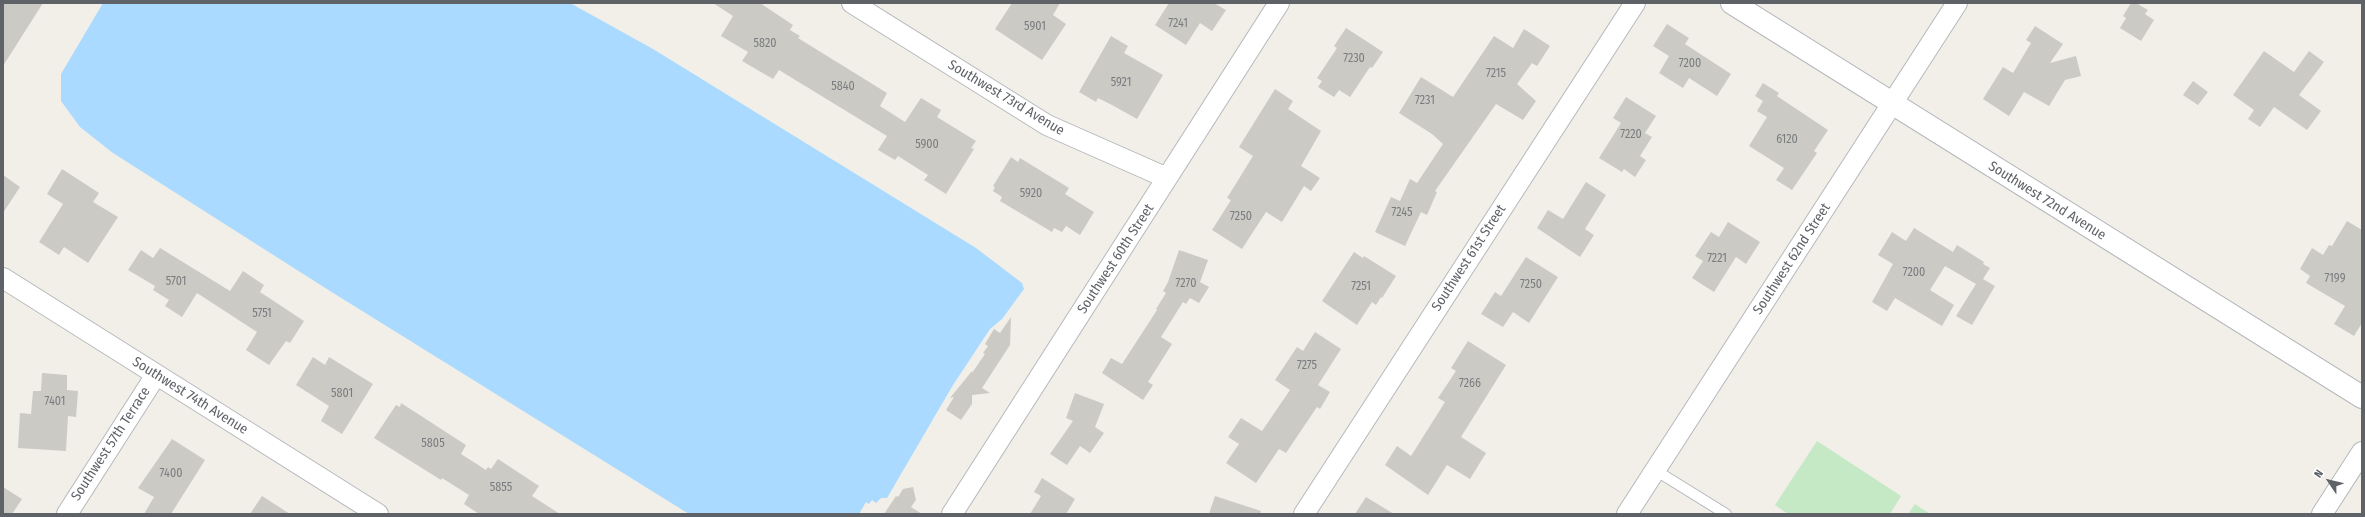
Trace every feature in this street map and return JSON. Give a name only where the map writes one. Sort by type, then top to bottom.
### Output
[{"type":"street","name":"Southwest 73rd Avenue","points":[[852,3],[1047,124],[1167,178]]},
{"type":"street","name":"Southwest 60th Street","points":[[952,514],[1279,3]]},
{"type":"street","name":"Southwest 61st Street","points":[[1304,514],[1635,3]]},
{"type":"street","name":"Southwest 72nd Avenue","points":[[1732,3],[2362,396]]},
{"type":"street","name":"Southwest 62nd Street","points":[[1627,514],[1957,3]]},
{"type":"street","name":"Southwest 74th Avenue","points":[[3,278],[378,514]]},
{"type":"street","name":"Southwest 57th Terrace","points":[[67,514],[156,375]]},
{"type":"street","points":[[2322,514],[2362,452]]},
{"type":"lane","points":[[1654,470],[1726,514]]},
{"type":"green space","points":[[1817,441],[1901,496],[1890,514],[1788,514],[1775,505]]},
{"type":"green space","points":[[1915,504],[1930,514],[1908,514]]},
{"type":"water","points":[[103,3],[570,3],[653,49],[976,248],[1022,283],[1024,289],[1002,319],[990,329],[953,385],[887,498],[881,498],[876,503],[872,500],[869,504],[866,502],[859,514],[689,514],[330,291],[113,153],[80,127],[61,101],[61,74]]},
{"type":"building","points":[[3,3],[43,3],[3,66]]},
{"type":"building","points":[[713,3],[760,3],[793,25],[790,30],[800,36],[798,38],[887,93],[880,106],[905,122],[921,98],[941,110],[937,117],[976,141],[971,148],[974,149],[946,194],[924,180],[928,175],[898,156],[895,160],[878,150],[887,136],[779,70],[773,79],[742,61],[748,52],[721,36],[733,16]]},
{"type":"building","points":[[1012,3],[1060,3],[1053,15],[1066,24],[1042,60],[995,29]]},
{"type":"building","points":[[1169,3],[1214,3],[1226,10],[1212,31],[1200,23],[1186,45],[1155,25]]},
{"type":"building","points":[[2131,3],[2136,3],[2148,10],[2145,14],[2154,20],[2141,41],[2120,28],[2126,18],[2123,16]]},
{"type":"building","points":[[1667,24],[1689,38],[1685,44],[1731,74],[1717,96],[1689,78],[1683,88],[1659,73],[1669,56],[1653,46]]},
{"type":"building","points":[[2035,26],[2063,44],[2050,63],[2076,56],[2081,76],[2065,80],[2049,106],[2024,92],[2009,116],[1983,99],[2003,67],[2013,73],[2031,43],[2026,40]]},
{"type":"building","points":[[1346,28],[1383,52],[1372,68],[1370,67],[1350,97],[1339,90],[1334,97],[1318,87],[1322,81],[1317,78],[1337,48],[1334,46]]},
{"type":"building","points":[[1524,29],[1550,46],[1537,66],[1532,63],[1517,84],[1536,101],[1523,120],[1496,104],[1435,191],[1437,192],[1427,215],[1421,212],[1405,246],[1375,232],[1391,197],[1400,201],[1410,179],[1417,183],[1443,144],[1432,134],[1399,113],[1421,77],[1453,97],[1494,36],[1513,48]]},
{"type":"building","points":[[1111,36],[1128,46],[1124,53],[1163,75],[1137,119],[1098,98],[1096,102],[1079,92]]},
{"type":"building","points":[[2264,51],[2294,72],[2309,51],[2324,62],[2299,95],[2321,111],[2307,130],[2274,107],[2260,127],[2248,119],[2254,110],[2233,95]]},
{"type":"building","points":[[2193,81],[2208,92],[2198,105],[2183,95]]},
{"type":"building","points":[[1763,83],[1779,93],[1777,96],[1828,130],[1814,151],[1817,153],[1792,190],[1776,180],[1784,168],[1749,146],[1767,117],[1757,111],[1763,101],[1755,96]]},
{"type":"building","points":[[1275,89],[1293,101],[1288,109],[1321,131],[1301,166],[1320,178],[1311,191],[1304,186],[1282,222],[1266,212],[1242,249],[1212,230],[1231,200],[1227,198],[1253,156],[1239,147]]},
{"type":"building","points":[[1626,97],[1656,116],[1645,133],[1652,137],[1640,156],[1646,160],[1635,177],[1624,169],[1622,172],[1599,158],[1621,123],[1613,118]]},
{"type":"building","points":[[1011,157],[1018,162],[1020,158],[1069,188],[1065,194],[1094,212],[1080,235],[1066,226],[1062,232],[1054,228],[1052,232],[1000,201],[1002,197],[993,191],[995,187],[993,186]]},
{"type":"building","points":[[62,169],[99,193],[93,202],[118,217],[88,263],[64,247],[59,255],[39,242],[63,204],[47,194]]},
{"type":"building","points":[[3,175],[20,187],[3,213]]},
{"type":"building","points":[[1586,182],[1606,195],[1585,229],[1594,235],[1580,257],[1537,228],[1548,210],[1563,219]]},
{"type":"building","points":[[2347,221],[2362,230],[2362,323],[2354,336],[2334,324],[2345,306],[2306,283],[2310,276],[2300,269],[2312,248],[2323,255],[2329,245],[2332,246]]},
{"type":"building","points":[[1728,222],[1760,242],[1746,264],[1736,257],[1714,292],[1692,278],[1703,261],[1695,256],[1711,232],[1719,237]]},
{"type":"building","points":[[1914,228],[1953,252],[1957,245],[1984,262],[1983,264],[1990,268],[1983,279],[1995,286],[1972,325],[1956,316],[1976,284],[1945,266],[1930,290],[1954,305],[1942,326],[1895,298],[1887,311],[1872,302],[1893,264],[1878,255],[1892,232],[1906,241]]},
{"type":"building","points":[[160,248],[230,291],[243,271],[264,285],[260,292],[304,321],[290,343],[286,341],[269,365],[246,350],[257,332],[197,293],[182,317],[165,306],[169,300],[153,290],[155,286],[128,270],[141,250],[153,258]]},
{"type":"building","points":[[1179,250],[1208,260],[1200,282],[1209,287],[1199,303],[1190,298],[1186,304],[1183,302],[1161,337],[1172,344],[1148,382],[1153,385],[1143,400],[1102,373],[1111,358],[1122,364],[1157,310],[1156,309],[1166,293],[1163,291],[1168,282]]},
{"type":"building","points":[[1354,252],[1363,258],[1364,256],[1396,276],[1382,298],[1381,297],[1376,305],[1372,302],[1357,325],[1322,301]]},
{"type":"building","points":[[1526,257],[1558,277],[1529,323],[1513,312],[1503,327],[1481,314],[1495,292],[1501,296]]},
{"type":"building","points":[[1011,317],[1010,345],[982,388],[990,393],[972,395],[972,404],[961,420],[946,410],[954,397],[950,398],[972,371],[972,373],[985,354],[983,353],[988,346],[985,344],[994,329],[1000,333]]},
{"type":"building","points":[[1315,332],[1341,349],[1318,385],[1330,392],[1320,409],[1317,407],[1286,453],[1279,449],[1256,483],[1226,463],[1239,444],[1228,437],[1241,418],[1262,431],[1290,390],[1275,380],[1297,347],[1303,351]]},
{"type":"building","points":[[1468,341],[1506,365],[1461,437],[1486,453],[1470,479],[1447,465],[1428,495],[1385,465],[1397,446],[1411,456],[1445,402],[1438,398],[1456,371],[1451,368]]},
{"type":"building","points":[[313,357],[325,365],[329,357],[373,384],[342,434],[321,421],[329,406],[296,385]]},
{"type":"building","points":[[42,373],[67,375],[67,390],[78,391],[76,417],[68,416],[66,451],[18,448],[20,413],[31,414],[33,391],[41,391]]},
{"type":"building","points":[[1075,393],[1104,404],[1095,427],[1104,433],[1090,453],[1080,446],[1067,465],[1050,454],[1073,421],[1066,418]]},
{"type":"building","points":[[401,403],[466,445],[461,454],[486,470],[488,467],[491,469],[498,459],[539,486],[532,496],[560,514],[479,514],[464,504],[469,495],[442,478],[441,480],[374,438],[396,405],[400,407]]},
{"type":"building","points":[[172,439],[205,460],[171,514],[144,514],[154,497],[138,488]]},
{"type":"building","points":[[1042,478],[1075,499],[1066,514],[1030,514],[1041,496],[1034,492]]},
{"type":"building","points":[[3,487],[22,499],[12,514],[3,514]]},
{"type":"building","points":[[913,487],[916,500],[911,507],[922,514],[884,514],[896,496],[898,497],[903,489]]},
{"type":"building","points":[[262,496],[290,514],[250,514]]},
{"type":"building","points":[[1215,496],[1261,511],[1260,514],[1209,514]]},
{"type":"building","points":[[1366,497],[1394,514],[1355,514]]}]
